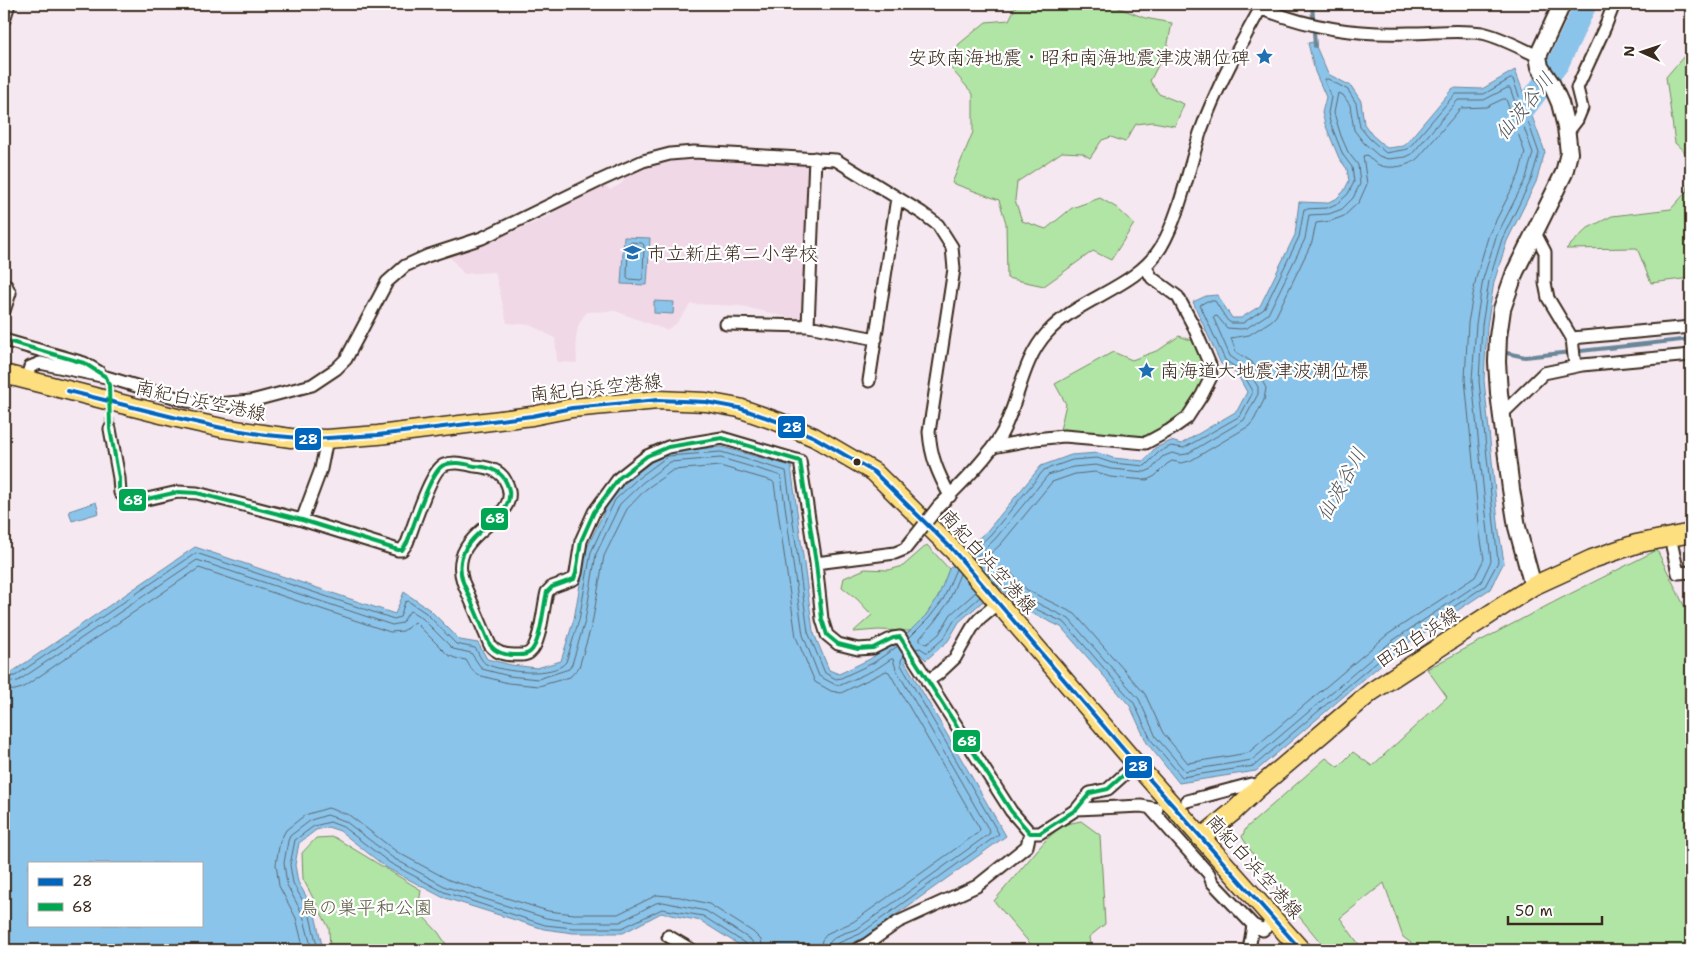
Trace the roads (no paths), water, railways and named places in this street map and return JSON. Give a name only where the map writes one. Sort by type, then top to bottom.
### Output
[{"type":"main road","name":"南紀白浜空港線","points":[[4,374],[177,418],[222,428],[291,438],[327,439],[378,435],[532,416],[572,408],[658,400],[706,402],[739,408],[814,437],[880,477],[953,550],[1136,764],[1301,950]]},
{"type":"main road","name":"田辺白浜線","points":[[1201,838],[1371,692],[1533,586],[1592,559],[1636,544],[1691,533]]},
{"type":"street","points":[[4,20],[9,4]]},
{"type":"street","points":[[1539,62],[1562,4]]},
{"type":"street","points":[[1567,130],[1577,120],[1582,108],[1577,88],[1614,4]]},
{"type":"street","points":[[816,564],[895,553],[905,549],[938,507],[993,447],[1003,431],[1033,354],[1045,334],[1061,318],[1127,280],[1145,266],[1161,248],[1201,132],[1237,52],[1261,6],[1306,24],[1331,29],[1370,33],[1453,31],[1482,34],[1500,39],[1539,62],[1552,85],[1560,103],[1567,130],[1569,153],[1564,174],[1515,272],[1502,309],[1498,337],[1498,377],[1517,527],[1533,586]]},
{"type":"street","points":[[26,380],[30,367],[40,362],[187,401],[216,404],[251,401],[312,386],[346,359],[387,282],[406,266],[427,256],[482,238],[643,161],[670,154],[694,152],[836,160],[938,225],[952,247],[954,269],[929,432],[931,452],[938,474],[950,496]]},
{"type":"street","points":[[808,326],[815,158]]},
{"type":"street","points":[[869,380],[897,198]]},
{"type":"street","points":[[1535,232],[1545,252],[1548,298],[1573,341],[1575,363]]},
{"type":"street","points":[[993,447],[1064,436],[1146,443],[1187,418],[1211,377],[1210,365],[1193,325],[1178,297],[1152,278],[1145,266]]},
{"type":"street","points":[[4,284],[10,294],[4,311]]},
{"type":"street","points":[[726,324],[808,326],[876,339]]},
{"type":"street","points":[[1573,341],[1691,328]]},
{"type":"street","points":[[4,340],[84,364],[108,381]]},
{"type":"street","points":[[1502,414],[1544,373],[1575,363],[1691,355]]},
{"type":"street","points":[[110,429],[120,492],[128,501],[138,501],[178,492],[197,493],[302,520],[394,550],[400,550],[407,543],[432,479],[440,467],[445,464],[458,464],[482,467],[495,471],[505,480],[509,502],[503,511],[469,543],[462,554],[460,574],[490,645],[495,650],[508,655],[525,654],[532,649],[538,636],[547,592],[552,587],[574,579],[583,537],[594,512],[612,487],[641,460],[668,447],[722,438],[800,460],[816,564],[822,619],[826,635],[838,644],[858,649],[873,648],[893,638],[900,638],[1011,811],[1030,833],[1040,833],[1077,809],[1090,793],[1108,788],[1136,764]]},
{"type":"street","points":[[302,520],[321,469],[327,439]]},
{"type":"street","points":[[1670,537],[1678,573],[1691,572]]},
{"type":"street","points":[[928,681],[955,658],[972,628],[997,601]]},
{"type":"street","points":[[1187,801],[1251,784],[1257,789]]},
{"type":"street","points":[[1077,809],[1141,806],[1154,809],[1209,874],[1212,882],[1253,926],[1264,930],[1275,920]]},
{"type":"street","points":[[856,950],[868,944],[898,922],[977,886],[1027,846],[1030,833]]},
{"type":"street","points":[[1249,950],[1253,926]]},
{"type":"street","points":[[668,936],[692,950]]},
{"type":"water","points":[[1314,42],[1328,74],[1351,86],[1361,101],[1364,124],[1372,135],[1387,148],[1404,146],[1453,88],[1482,89],[1515,70],[1545,152],[1536,182],[1507,241],[1494,282],[1487,326],[1484,380],[1499,532],[1504,562],[1490,589],[1398,650],[1256,771],[1179,783],[1147,743],[1130,706],[1061,627],[1015,605],[1002,589],[982,602],[959,622],[948,641],[926,660],[919,653],[905,662],[1006,836],[862,939],[833,950],[747,950],[701,921],[661,913],[623,933],[573,933],[544,929],[442,897],[387,868],[340,831],[328,827],[316,830],[299,843],[295,865],[298,882],[314,910],[323,950],[4,950],[4,672],[12,672],[195,547],[395,614],[404,592],[430,610],[460,640],[478,643],[487,659],[511,665],[537,668],[561,661],[574,619],[586,550],[611,497],[634,475],[666,451],[722,447],[791,466],[813,631],[829,670],[839,674],[870,659],[910,631],[926,615],[938,597],[949,569],[987,531],[1041,466],[1071,455],[1098,453],[1113,458],[1144,461],[1155,448],[1171,441],[1181,444],[1237,411],[1247,392],[1237,374],[1221,364],[1193,302],[1206,296],[1217,295],[1232,318],[1241,318],[1260,306],[1295,235],[1299,202],[1326,203],[1336,199],[1344,191],[1349,181],[1347,169],[1339,158],[1325,124],[1322,113],[1326,97],[1315,72],[1308,43]]},
{"type":"water","points":[[624,237],[650,238],[647,285],[621,284]]},
{"type":"water","points":[[654,301],[674,302],[673,314],[654,313]]},
{"type":"water","points":[[96,502],[99,513],[72,521],[69,511]]},
{"type":"waterway","points":[[1312,4],[1315,46]]},
{"type":"waterway","name":"仙波谷川","points":[[1510,128],[1558,64],[1586,4]]},
{"type":"waterway","points":[[1502,352],[1525,357],[1691,339]]},
{"type":"tunnel","points":[[109,385],[110,429]]},
{"type":"place","name":"安政南海地震・昭和南海地震津波潮位碑","points":[[1264,57]]},
{"type":"place","name":"市立新庄第二小学校","points":[[633,253]]},
{"type":"place","name":"南海道大地震津波潮位標","points":[[1146,370]]},
{"type":"park label","name":"鳥の巣平和公園","points":[[366,907]]}]
